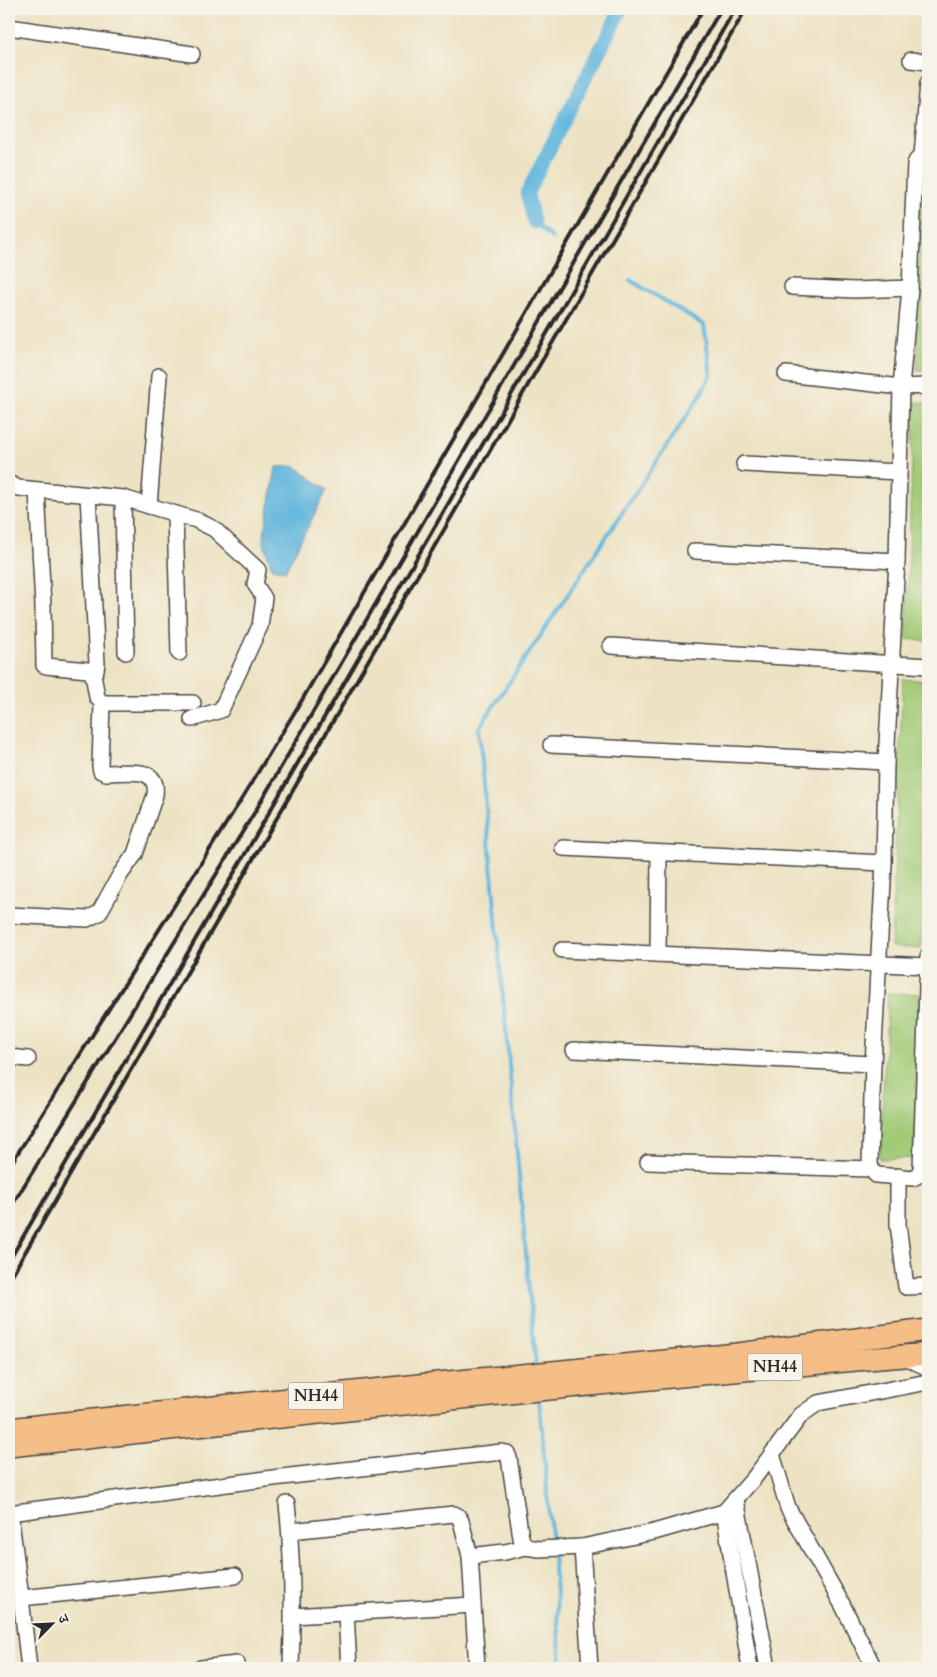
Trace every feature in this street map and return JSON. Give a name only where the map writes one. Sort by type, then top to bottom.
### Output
[{"type":"highway","name":"NH44","points":[[9,1446],[438,1399],[623,1373],[737,1354],[928,1330]]},
{"type":"highway","name":"NH44","points":[[9,1429],[623,1373],[928,1354]]},
{"type":"street","points":[[9,27],[192,54]]},
{"type":"street","points":[[911,60],[928,62]]},
{"type":"street","points":[[928,83],[925,156],[917,159],[915,164],[910,288],[902,387],[897,561],[886,762],[880,963],[873,1064],[870,1163],[871,1169],[876,1175],[913,1178],[921,1170],[926,1076],[928,956]]},
{"type":"street","points":[[792,287],[855,290],[910,288]]},
{"type":"street","points":[[786,374],[902,387],[928,386]]},
{"type":"street","points":[[149,506],[159,376]]},
{"type":"street","points":[[744,464],[899,472]]},
{"type":"street","points":[[9,483],[18,488],[123,498],[206,524],[214,529],[258,570],[255,584],[264,598],[260,626],[221,710],[192,719]]},
{"type":"street","points":[[9,915],[87,919],[99,913],[120,875],[135,854],[156,788],[153,779],[146,774],[106,773],[101,771],[102,703],[98,697],[92,674],[88,670],[46,666],[43,661],[43,606],[37,490]]},
{"type":"street","points":[[88,495],[97,663],[96,670],[92,674]]},
{"type":"street","points":[[123,498],[126,652]]},
{"type":"street","points":[[175,514],[179,653]]},
{"type":"street","points":[[695,551],[897,561]]},
{"type":"street","points":[[611,646],[928,666]]},
{"type":"street","points":[[102,703],[193,703]]},
{"type":"street","points":[[551,745],[886,762]]},
{"type":"street","points":[[563,848],[884,863]]},
{"type":"street","points":[[658,954],[659,853]]},
{"type":"street","points":[[562,950],[928,966]]},
{"type":"street","points":[[574,1050],[873,1064]]},
{"type":"street","points":[[9,1058],[28,1059]]},
{"type":"street","points":[[648,1162],[871,1169]]},
{"type":"street","points":[[898,1176],[898,1224],[906,1287],[928,1286]]},
{"type":"street","points":[[903,1356],[928,1368]]},
{"type":"street","points":[[470,1556],[533,1548],[582,1547],[654,1532],[724,1512],[736,1500],[801,1415],[818,1403],[928,1382]]},
{"type":"street","points":[[29,1668],[9,1513],[273,1478],[502,1452],[507,1453],[509,1458],[521,1538],[533,1548]]},
{"type":"street","points":[[772,1454],[788,1508],[842,1604],[874,1668]]},
{"type":"street","points":[[736,1500],[768,1668]]},
{"type":"street","points":[[287,1504],[290,1530],[293,1616],[291,1668]]},
{"type":"street","points":[[724,1512],[750,1668]]},
{"type":"street","points":[[290,1530],[454,1514],[458,1516],[470,1556],[477,1668]]},
{"type":"street","points":[[582,1547],[590,1668]]},
{"type":"street","points":[[21,1598],[235,1576]]},
{"type":"street","points":[[739,1601],[755,1600]]},
{"type":"street","points":[[293,1616],[472,1605]]},
{"type":"street","points":[[346,1613],[349,1668]]},
{"type":"street","points":[[201,1668],[237,1664]]},
{"type":"green space","points":[[920,167],[928,167],[928,370],[917,370]]},
{"type":"green space","points":[[914,402],[928,403],[928,641],[906,639]]},
{"type":"green space","points":[[903,679],[928,681],[928,807],[921,949],[891,947]]},
{"type":"green space","points":[[888,993],[920,994],[914,1158],[880,1159]]},
{"type":"water","points":[[295,466],[327,490],[285,571],[272,568],[263,541],[276,467]]},
{"type":"waterway","points":[[534,222],[527,193],[621,9]]},
{"type":"waterway","points":[[534,222],[552,238]]},
{"type":"waterway","points":[[536,1366],[479,728],[698,399],[711,375],[704,325],[630,280]]},
{"type":"waterway","points":[[539,1398],[552,1545]]},
{"type":"waterway","points":[[553,1552],[561,1668]]},
{"type":"railway","points":[[9,1167],[302,700],[703,9]]},
{"type":"railway","points":[[9,1210],[256,810],[721,9]]},
{"type":"railway","points":[[9,1261],[735,9]]},
{"type":"railway","points":[[9,1280],[746,9]]}]
